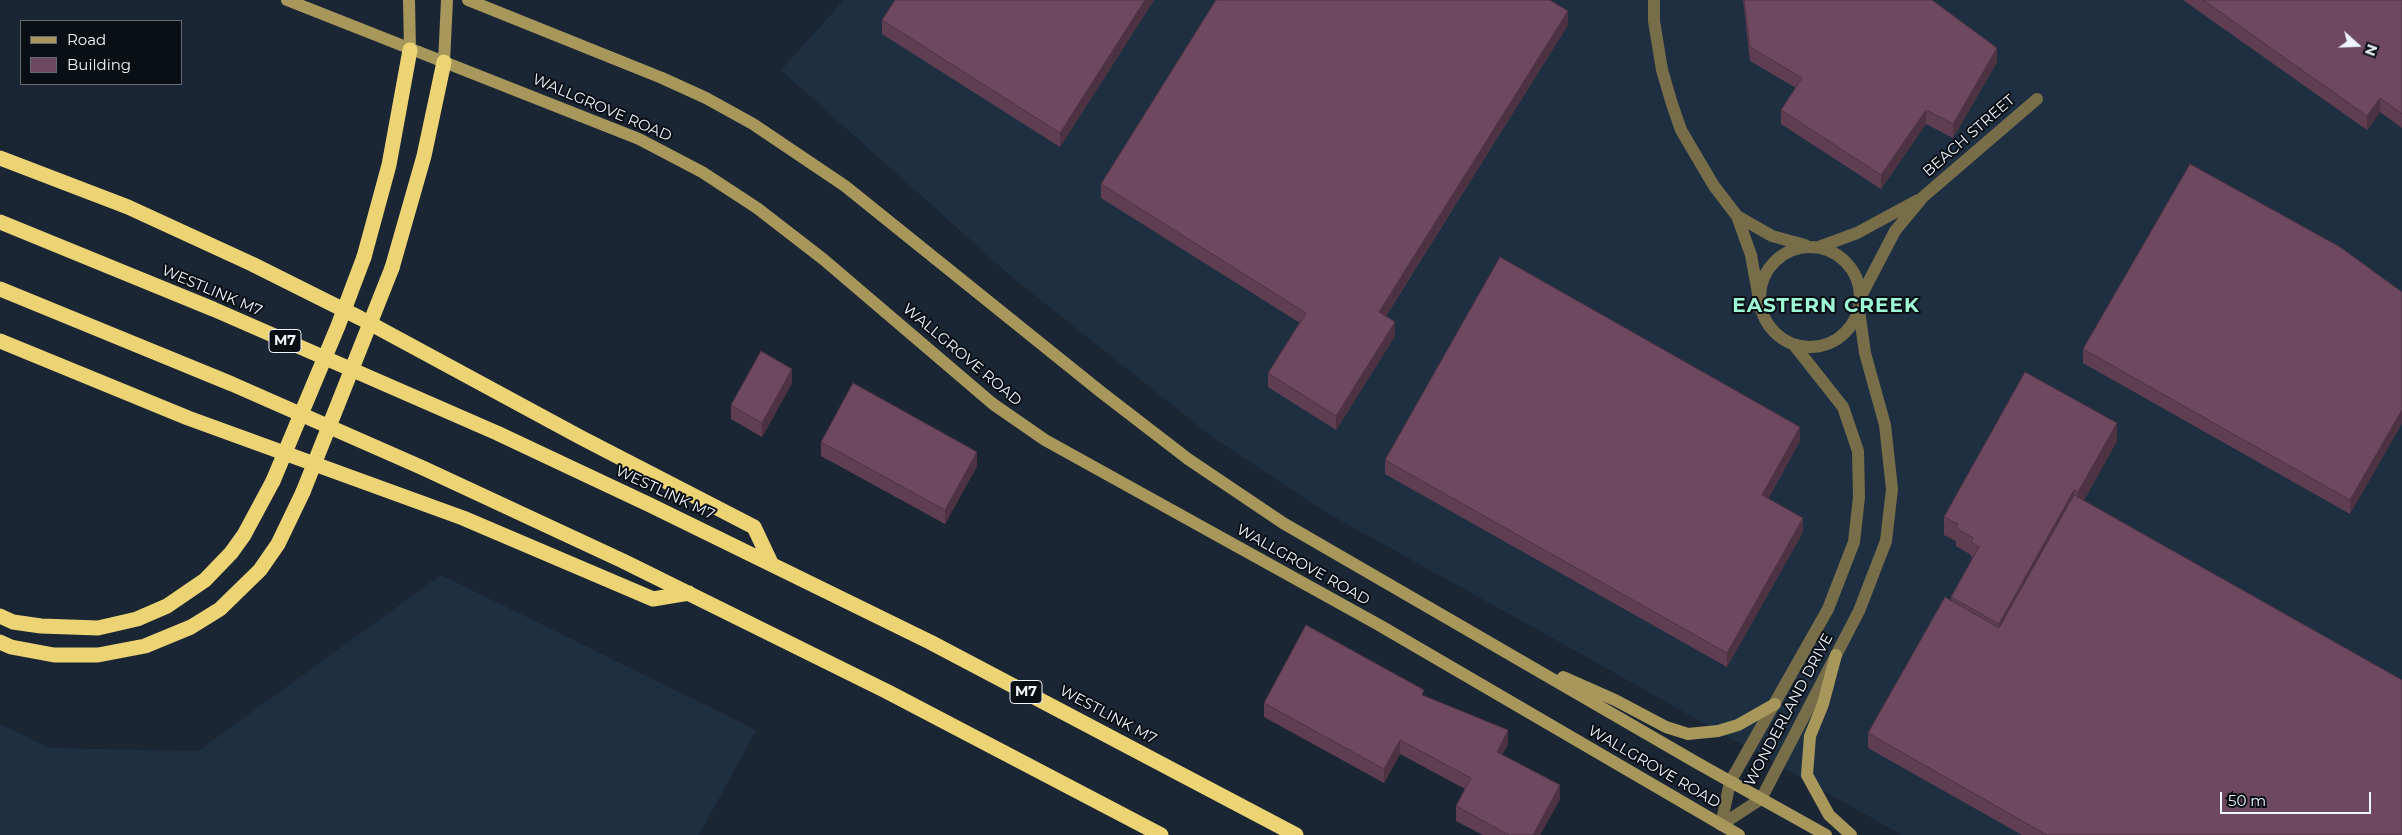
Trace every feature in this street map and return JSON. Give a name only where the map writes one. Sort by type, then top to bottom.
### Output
[{"type":"highway","points":[[0,616],[13,622],[71,629],[98,628],[137,619],[167,606],[205,580],[231,553],[249,527],[273,481],[338,326],[364,257],[389,165],[410,50]]},
{"type":"highway","points":[[0,642],[18,649],[54,655],[98,655],[145,646],[192,627],[220,609],[260,570],[278,544],[303,492],[392,268],[424,156],[444,62]]},
{"type":"highway","points":[[0,158],[128,207],[252,264],[360,318],[580,437],[754,527],[771,562]]},
{"type":"highway","name":"WESTLINK M7","points":[[0,222],[213,309],[650,504],[939,646],[1296,835]]},
{"type":"highway","points":[[0,289],[232,384],[623,561],[888,692],[1161,835]]},
{"type":"highway","points":[[0,341],[188,418],[463,518],[653,599],[689,593]]},
{"type":"main road","name":"WALLGROVE ROAD","points":[[287,0],[639,139],[702,172],[757,208],[823,259],[992,404],[1045,440],[1379,625],[1739,835]]},
{"type":"main road","points":[[409,0],[410,50]]},
{"type":"main road","points":[[444,62],[447,0]]},
{"type":"main road","name":"WALLGROVE ROAD","points":[[468,0],[494,5],[510,16],[662,78],[706,98],[752,124],[845,186],[1101,392],[1196,464],[1283,523],[1730,782],[1826,835]]},
{"type":"main road","points":[[1508,653],[1615,700],[1666,728],[1688,734],[1718,731],[1738,725],[1775,704]]},
{"type":"main road","points":[[1836,655],[1823,704],[1810,736],[1807,775],[1829,815],[1851,835]]},
{"type":"street","points":[[1654,0],[1654,21],[1662,70],[1678,122],[1714,186],[1737,216],[1751,255],[1761,310],[1768,326],[1780,338],[1794,345],[1810,348],[1827,345],[1841,337],[1852,325],[1859,310],[1861,296],[1858,279],[1848,264],[1835,253],[1772,236],[1737,216]]},
{"type":"street","name":"BEACH STREET","points":[[1861,296],[1895,231],[1923,197],[2037,99]]},
{"type":"street","name":"BEACH STREET","points":[[1814,247],[1857,233],[1923,197]]},
{"type":"street","points":[[1761,310],[1759,295],[1762,280],[1770,266],[1781,256],[1795,249],[1814,247]]},
{"type":"street","name":"WONDERLAND DRIVE","points":[[1721,825],[1761,799],[1859,611],[1886,541],[1892,489],[1884,425],[1865,354],[1859,310]]},
{"type":"street","name":"WONDERLAND DRIVE","points":[[1721,825],[1730,782],[1828,609],[1854,542],[1859,498],[1858,451],[1843,407],[1794,345]]},
{"type":"shaded area","points":[[844,0],[2402,0],[2402,835],[1902,835],[1327,513],[1215,439],[1012,277],[781,70]]},
{"type":"shaded area","points":[[441,575],[756,730],[699,835],[0,835],[0,724],[50,748],[198,751]]},
{"type":"building","points":[[895,0],[1145,0],[1060,133],[882,20]]},
{"type":"building","points":[[1216,0],[1550,0],[1568,11],[1379,312],[1395,322],[1336,416],[1268,373],[1306,313],[1101,184]]},
{"type":"building","points":[[1744,0],[1932,0],[1997,48],[1953,124],[1926,110],[1881,175],[1781,110],[1802,78],[1750,47]]},
{"type":"building","points":[[2203,0],[2402,0],[2402,114],[2380,98],[2367,116]]},
{"type":"building","points":[[2190,164],[2340,247],[2402,292],[2402,410],[2350,500],[2083,349]]},
{"type":"building","points":[[1500,257],[1800,427],[1762,495],[1803,518],[1727,653],[1385,460]]},
{"type":"building","points":[[761,351],[792,369],[762,423],[731,405]]},
{"type":"building","points":[[2025,372],[2117,423],[2078,492],[2074,490],[1999,624],[1951,597],[1979,547],[1971,542],[1973,538],[1956,528],[1958,524],[1944,517]]},
{"type":"building","points":[[853,383],[977,452],[945,510],[821,442]]},
{"type":"building","points":[[2074,495],[2402,680],[2402,835],[2047,835],[1868,733],[1945,597],[1999,628]]},
{"type":"building","points":[[1306,625],[1424,690],[1422,695],[1508,730],[1497,752],[1560,785],[1533,835],[1509,835],[1456,806],[1471,778],[1400,740],[1384,769],[1264,703]]},
{"type":"district","name":"EASTERN CREEK","points":[[1826,306]]}]
